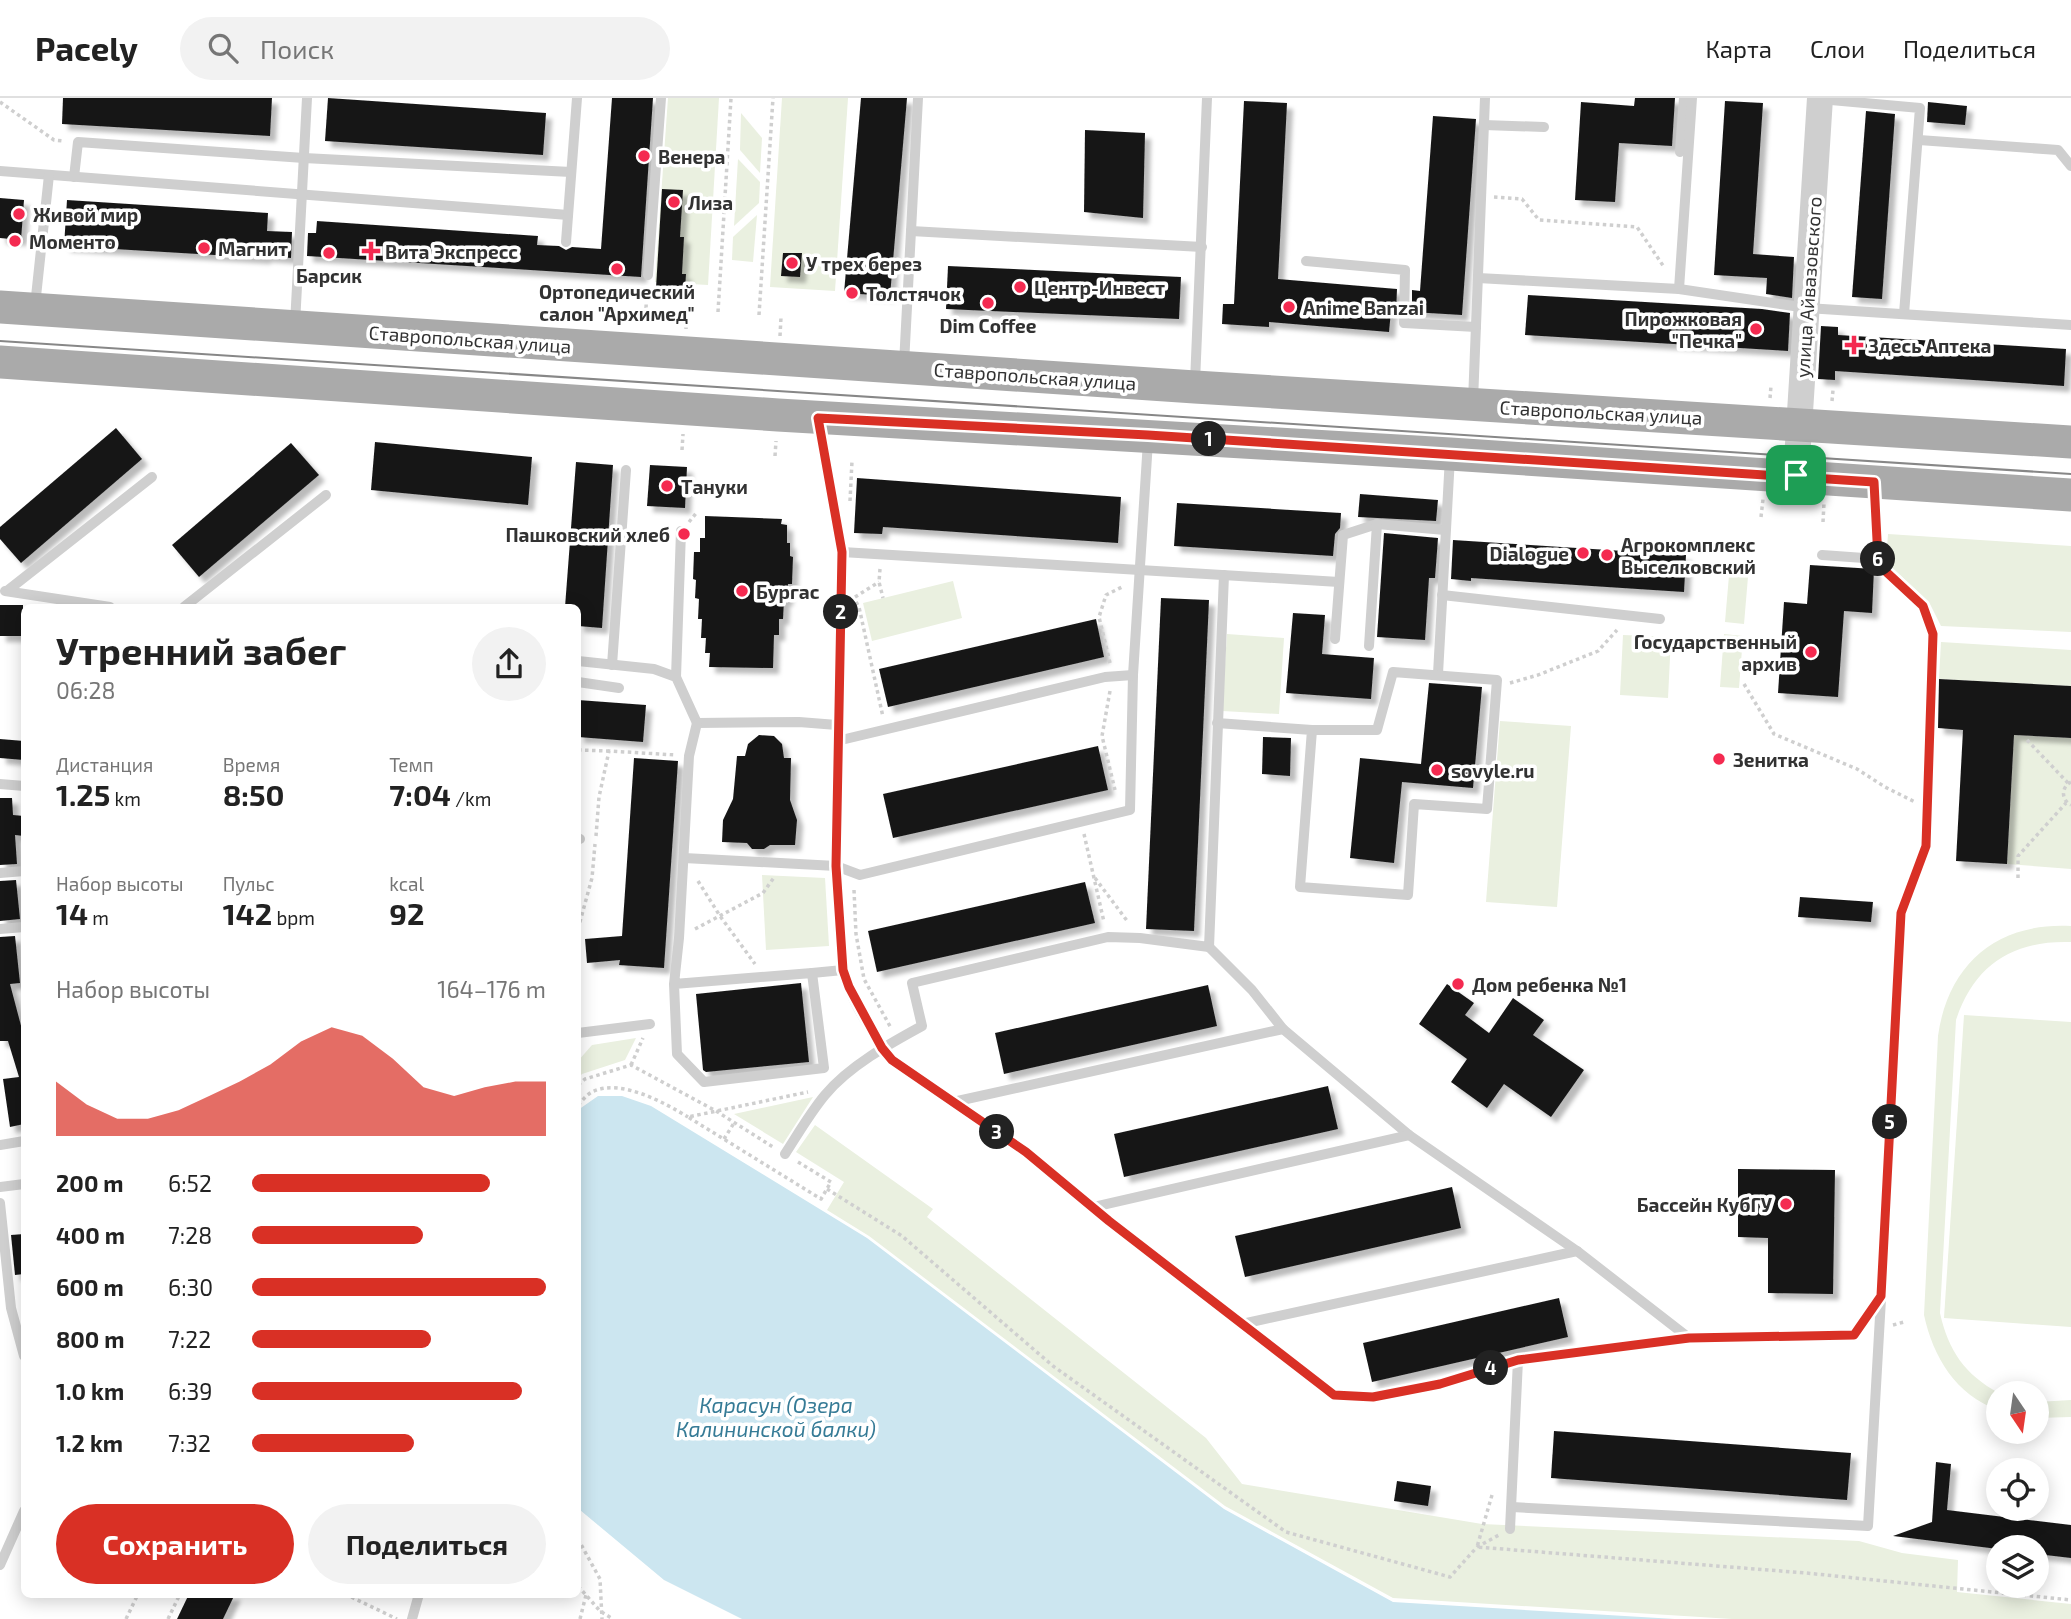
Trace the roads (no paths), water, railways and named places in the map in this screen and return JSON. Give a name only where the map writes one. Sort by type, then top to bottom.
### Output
[{"type":"main road","name":"Ставропольская улица","points":[[0,307],[2071,442]]},
{"type":"main road","points":[[0,362],[818,418],[1148,435],[1796,475],[2071,495]]},
{"type":"street","name":"улица Айвазовского","points":[[1796,475],[1820,98]]},
{"type":"lane","points":[[295,327],[307,98]]},
{"type":"lane","points":[[566,242],[577,98]]},
{"type":"lane","points":[[648,275],[660,98]]},
{"type":"lane","points":[[903,367],[918,98]]},
{"type":"lane","points":[[1195,387],[1207,98]]},
{"type":"lane","points":[[1473,404],[1485,98]]},
{"type":"lane","points":[[1680,152],[1684,98]]},
{"type":"lane","points":[[1679,289],[1692,98]]},
{"type":"lane","points":[[1814,98],[1920,108],[1904,314]]},
{"type":"lane","points":[[1483,125],[1544,127]]},
{"type":"lane","points":[[1919,140],[2058,150],[2071,166]]},
{"type":"lane","points":[[74,177],[78,142],[304,158],[570,172]]},
{"type":"lane","points":[[0,171],[568,215]]},
{"type":"lane","points":[[35,309],[49,175]]},
{"type":"lane","points":[[911,231],[1202,247]]},
{"type":"lane","points":[[1306,261],[1405,270],[1404,323],[1476,327]]},
{"type":"lane","points":[[1478,278],[1679,289],[1807,308],[2071,325]]},
{"type":"lane","points":[[818,418],[847,553],[837,725],[836,866],[843,970],[849,987],[882,1048],[892,1060],[1026,1152],[1334,1395],[1373,1397],[1440,1384],[1518,1360],[1689,1338],[1854,1335],[1881,1296]]},
{"type":"lane","points":[[684,858],[836,866],[853,874],[872,873],[1130,810],[1133,675],[1148,435]]},
{"type":"lane","points":[[1438,674],[1450,454]]},
{"type":"lane","points":[[612,665],[626,470]]},
{"type":"lane","points":[[4,591],[152,477]]},
{"type":"lane","points":[[1512,1507],[1868,1526],[1901,913],[1926,846],[1937,634],[1923,606],[1882,568],[1878,559],[1874,482]]},
{"type":"lane","points":[[188,604],[326,495]]},
{"type":"lane","points":[[1335,639],[1343,535],[1377,524],[1445,530]]},
{"type":"lane","points":[[1369,646],[1377,524]]},
{"type":"lane","points":[[681,531],[676,677],[697,723],[689,756],[674,985],[677,1054],[704,1082],[824,1068],[812,973]]},
{"type":"lane","points":[[847,553],[1339,582]]},
{"type":"lane","points":[[1822,555],[1878,559]]},
{"type":"lane","points":[[1209,947],[1224,575]]},
{"type":"lane","points":[[4,591],[90,604]]},
{"type":"lane","points":[[1442,595],[1660,619]]},
{"type":"lane","points":[[581,662],[654,669],[676,677]]},
{"type":"lane","points":[[1217,723],[1312,730],[1377,730],[1392,672],[1497,680],[1487,809],[1415,804],[1408,895],[1300,887],[1312,730]]},
{"type":"lane","points":[[837,741],[1105,677],[1133,675]]},
{"type":"lane","points":[[581,682],[619,688]]},
{"type":"lane","points":[[799,708],[799,722]]},
{"type":"lane","points":[[697,723],[799,722],[837,725]]},
{"type":"lane","points":[[0,783],[21,786]]},
{"type":"lane","points":[[0,873],[21,871]]},
{"type":"lane","points":[[0,929],[21,927]]},
{"type":"lane","points":[[785,1154],[833,1087],[882,1048],[922,1026],[912,983],[1108,937],[1140,938],[1209,947],[1252,990],[1283,1029],[1409,1135],[1577,1251],[1689,1338]]},
{"type":"lane","points":[[674,985],[843,970]]},
{"type":"lane","points":[[581,1033],[650,1024]]},
{"type":"lane","points":[[953,1102],[1283,1029]]},
{"type":"lane","points":[[1093,1207],[1409,1135]]},
{"type":"lane","points":[[0,1145],[21,1142]]},
{"type":"lane","points":[[0,1187],[21,1184]]},
{"type":"lane","points":[[0,1203],[11,1308],[21,1345]]},
{"type":"lane","points":[[1241,1324],[1577,1251]]},
{"type":"lane","points":[[1510,1529],[1518,1360]]},
{"type":"lane","points":[[0,1565],[21,1518]]},
{"type":"lane","points":[[412,1619],[418,1598]]},
{"type":"water","name":"Карасун (Озера Калининской балки)","points":[[598,1096],[622,1096],[651,1106],[867,1238],[1224,1509],[1393,1602],[1675,1619],[742,1619],[664,1580],[581,1511],[581,1108]]},
{"type":"tram line","points":[[0,341],[2071,474]]},
{"type":"place","name":"Венера","points":[[644,156]]},
{"type":"place","name":"Лиза","points":[[674,202]]},
{"type":"place","name":"Живой мир","points":[[19,214]]},
{"type":"place","name":"Моменто","points":[[15,241]]},
{"type":"place","name":"Магнит","points":[[204,248]]},
{"type":"place","name":"Вита Экспресс","points":[[371,251]]},
{"type":"place","name":"Барсик","points":[[329,253]]},
{"type":"place","name":"У трех берез","points":[[792,263]]},
{"type":"place","name":"Ортопедический салон \"Архимед\"","points":[[617,269]]},
{"type":"place","name":"Центр-Инвест","points":[[1020,287]]},
{"type":"place","name":"Толстячок","points":[[852,293]]},
{"type":"place","name":"Dim Coffee","points":[[988,303]]},
{"type":"place","name":"Anime Banzai","points":[[1289,307]]},
{"type":"place","name":"Пирожковая \"Печка\"","points":[[1756,329]]},
{"type":"place","name":"Здесь Аптека","points":[[1854,345]]},
{"type":"place","name":"Тануки","points":[[667,486]]},
{"type":"place","name":"Пашковский хлеб","points":[[684,534]]},
{"type":"place","name":"Dialogue","points":[[1583,553]]},
{"type":"place","name":"Агрокомплекс Выселковский","points":[[1607,555]]},
{"type":"place","name":"Бургас","points":[[742,591]]},
{"type":"place","name":"Государственный архив","points":[[1811,652]]},
{"type":"place","name":"Зенитка","points":[[1719,759]]},
{"type":"place","name":"sovyle.ru","points":[[1437,770]]},
{"type":"place","name":"Дом ребенка №1","points":[[1458,984]]},
{"type":"place","name":"Бассейн КубГУ","points":[[1786,1204]]}]
